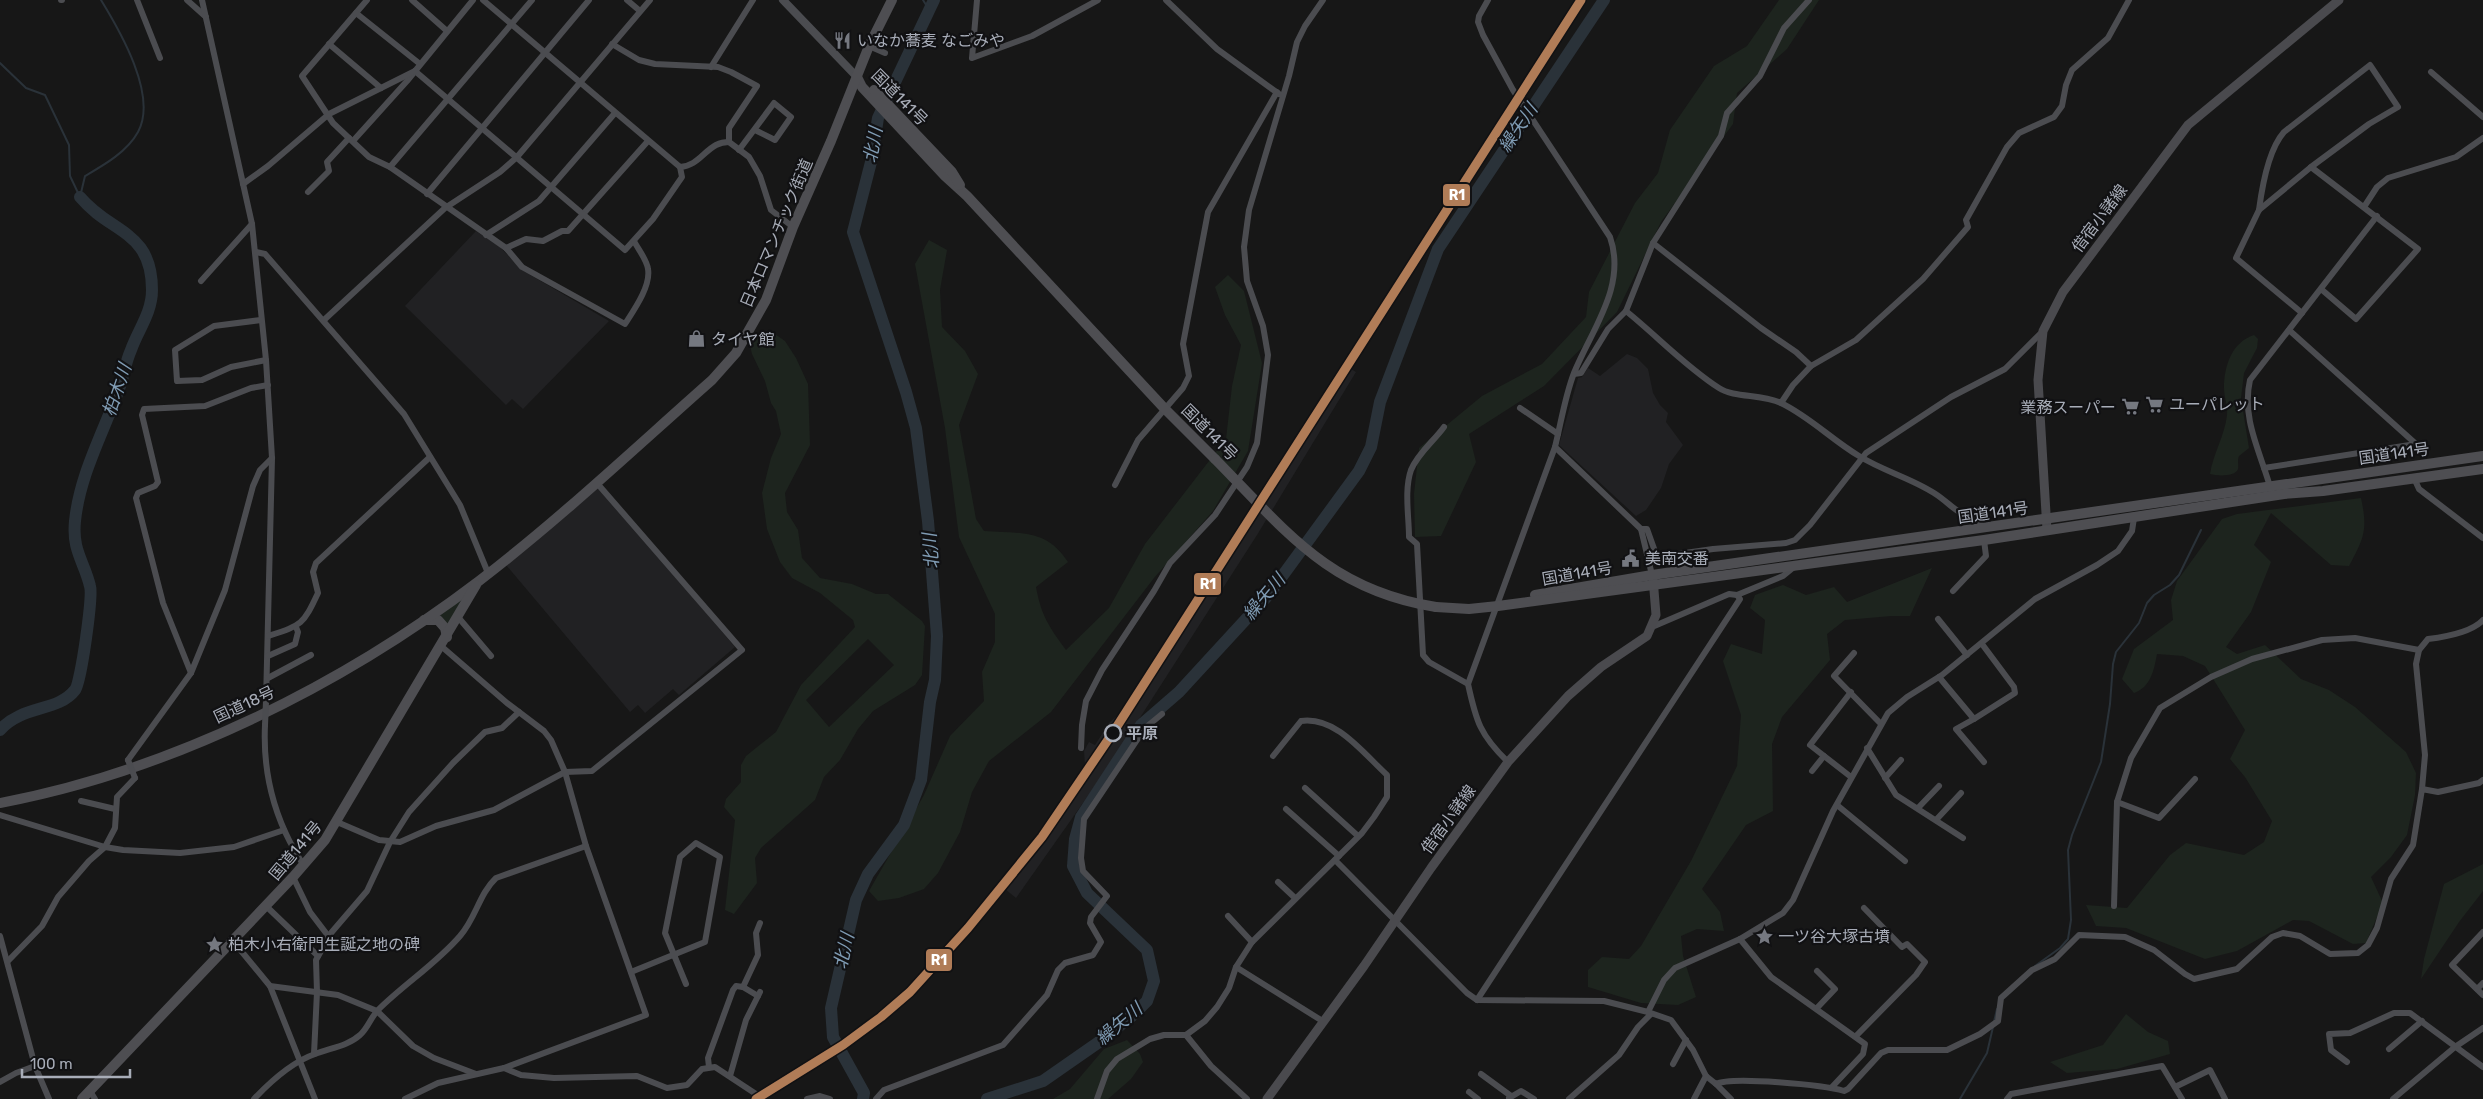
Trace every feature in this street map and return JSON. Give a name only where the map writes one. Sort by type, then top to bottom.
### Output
[{"type":"highway","name":"日本ロマンチック街道","points":[[478,581],[596,482],[712,380],[736,353],[766,300],[793,227],[869,46],[892,0]]},
{"type":"highway","name":"国道141号","points":[[857,77],[862,87],[874,95],[945,176],[967,196],[1164,408],[1301,546],[1338,574],[1390,597],[1436,607],[1469,610],[1504,606],[1524,597],[1653,580],[1982,528],[2271,491],[2414,478],[2483,469]]},
{"type":"highway","name":"国道141号","points":[[1653,580],[1794,567],[2134,518],[2271,491],[2483,456]]},
{"type":"highway","name":"国道141号","points":[[82,1099],[92,1095],[294,877],[337,822],[478,581]]},
{"type":"highway","name":"国道18号","points":[[0,803],[96,779],[150,761],[256,717],[346,668],[424,620],[478,581]]},
{"type":"highway","points":[[424,620],[438,620],[445,628],[444,642]]},
{"type":"main road","name":"借宿小諸線","points":[[2047,530],[2038,380],[2043,331],[2063,292],[2188,125],[2339,0]]},
{"type":"main road","points":[[1652,627],[1656,615],[1653,580]]},
{"type":"main road","name":"借宿小諸線","points":[[1267,1099],[1397,920],[1431,868],[1508,762],[1568,696],[1601,667],[1647,636],[1652,627]]},
{"type":"street","points":[[187,0],[206,16]]},
{"type":"street","points":[[202,0],[252,224],[266,360],[272,458],[268,678],[265,725],[266,767],[271,796],[284,830],[304,865]]},
{"type":"street","points":[[367,0],[302,76],[329,114],[333,123],[351,140],[370,157],[390,168],[445,208],[506,248],[522,267],[626,324],[647,282],[648,269],[634,240]]},
{"type":"street","points":[[412,0],[447,31]]},
{"type":"street","points":[[308,192],[329,171],[327,162],[351,140],[415,71],[473,0]]},
{"type":"street","points":[[483,0],[648,141],[680,166],[687,166],[702,158],[716,145],[729,142]]},
{"type":"street","points":[[390,168],[532,0]]},
{"type":"street","points":[[427,194],[589,0]]},
{"type":"street","points":[[627,0],[640,12]]},
{"type":"street","points":[[324,320],[445,208],[500,172],[517,157],[650,0]]},
{"type":"street","points":[[711,67],[754,0]]},
{"type":"street","points":[[783,0],[857,77]]},
{"type":"street","points":[[977,0],[972,58],[1032,36],[1098,0]]},
{"type":"street","points":[[1166,0],[1217,49],[1280,94]]},
{"type":"street","points":[[1081,748],[1086,700],[1102,670],[1154,591],[1170,563],[1215,515],[1247,467],[1257,443],[1268,355],[1263,326],[1247,281],[1244,247],[1249,210],[1280,94],[1297,42],[1323,0]]},
{"type":"street","points":[[1488,0],[1479,16],[1478,22],[1513,90],[1536,128],[1610,237],[1616,259],[1608,304],[1574,374],[1558,434],[1504,606],[1468,684],[1474,713],[1482,734],[1508,762]]},
{"type":"street","points":[[1574,374],[1580,373],[1608,329],[1626,311],[1653,243],[1721,136],[1727,113],[1760,76],[1784,28],[1809,0]]},
{"type":"street","points":[[1781,403],[1793,385],[1811,366],[1856,340],[1923,279],[1954,245],[1968,227],[1966,220],[2007,147],[2019,133],[2054,117],[2062,106],[2066,85],[2072,70],[2108,38],[2129,0]]},
{"type":"street","points":[[139,1],[160,58]]},
{"type":"street","points":[[356,13],[420,64]]},
{"type":"street","points":[[329,44],[381,88]]},
{"type":"street","points":[[612,44],[639,60],[655,64],[711,67],[731,72],[757,86],[730,128],[729,142]]},
{"type":"street","points":[[869,46],[885,54]]},
{"type":"street","points":[[2259,210],[2311,167],[2369,124],[2398,106],[2370,65],[2284,132],[2278,139],[2262,190],[2259,210],[2236,258],[2302,313]]},
{"type":"street","points":[[243,184],[268,166],[329,114],[415,71]]},
{"type":"street","points":[[415,71],[626,250],[653,219],[682,177],[680,166]]},
{"type":"street","points":[[2431,72],[2483,118]]},
{"type":"street","points":[[1115,485],[1138,440],[1183,388],[1190,376],[1183,344],[1208,212],[1280,94]]},
{"type":"street","points":[[739,150],[774,103],[792,117],[775,140],[754,130]]},
{"type":"street","points":[[486,235],[539,201],[615,113]]},
{"type":"street","points":[[2364,207],[2377,188],[2388,178],[2456,157],[2483,138]]},
{"type":"street","points":[[506,248],[526,239],[543,241],[562,231],[568,231],[648,141]]},
{"type":"street","points":[[729,142],[749,157],[760,176],[771,210],[793,227]]},
{"type":"street","points":[[2311,167],[2418,249],[2356,319],[2321,289]]},
{"type":"street","points":[[2271,491],[2252,432],[2247,393],[2250,380],[2377,216]]},
{"type":"street","points":[[201,281],[252,224]]},
{"type":"street","points":[[1653,243],[1761,328],[1796,352],[1811,366]]},
{"type":"street","points":[[256,252],[265,254],[404,414],[460,505],[488,573]]},
{"type":"street","points":[[1626,311],[1721,389],[1745,396],[1755,395],[1781,403],[1823,429],[1834,440],[1861,458],[1934,493],[1964,516],[1979,518],[1982,528]]},
{"type":"street","points":[[261,320],[214,326],[194,340],[181,344],[175,350],[177,381],[202,380],[231,367],[266,360]]},
{"type":"street","points":[[2264,468],[2416,444],[2289,330]]},
{"type":"street","points":[[1641,529],[1647,529],[1657,557],[1713,549],[1786,543],[1794,540],[1810,526],[1861,458],[1951,397],[2005,370],[2043,331]]},
{"type":"street","points":[[191,673],[163,603],[136,498],[138,493],[155,486],[158,482],[142,415],[144,409],[205,406],[251,388],[268,385]]},
{"type":"street","points":[[1520,408],[1558,434]]},
{"type":"street","points":[[1444,427],[1428,445],[1411,470],[1408,537],[1417,544],[1423,655],[1429,662],[1468,684]]},
{"type":"street","points":[[1554,447],[1641,529],[1653,580]]},
{"type":"street","points":[[268,636],[296,627],[304,621],[318,593],[313,572],[316,563],[430,457]]},
{"type":"street","points":[[8,961],[42,926],[58,897],[89,861],[104,847],[115,828],[117,797],[135,778],[128,760],[191,673],[224,590],[253,486],[260,470],[272,458]]},
{"type":"street","points":[[2414,478],[2419,489],[2483,538]]},
{"type":"street","points":[[337,822],[379,840],[400,842],[436,826],[494,810],[564,772],[592,771],[742,650],[596,482]]},
{"type":"street","points":[[1570,1099],[1619,1055],[1649,1013],[1664,980],[1675,968],[1740,939],[1782,913],[1794,900],[1836,805],[1881,724],[1896,705],[1939,677],[1982,644],[2014,614],[2035,599],[2097,565],[2118,551],[2132,531],[2134,518]]},
{"type":"street","points":[[1953,591],[1986,556],[1984,540]]},
{"type":"street","points":[[1652,627],[1729,594],[1737,595],[1783,576],[1794,567]]},
{"type":"street","points":[[1477,1000],[1584,841],[1607,800],[1683,690],[1740,599],[1737,595]]},
{"type":"street","points":[[458,617],[491,656]]},
{"type":"street","points":[[1938,619],[1967,655]]},
{"type":"street","points":[[1716,1084],[1768,1082],[1832,1087],[1844,1091],[1881,1053],[1888,1050],[1947,1050],[1980,1034],[1998,1021],[2001,998],[2032,970],[2054,959],[2079,935],[2125,937],[2154,950],[2184,974],[2194,979],[2237,969],[2272,937],[2283,933],[2300,936],[2330,954],[2358,953],[2368,945],[2377,928],[2391,879],[2413,845],[2422,789],[2425,755],[2416,664],[2419,650],[2428,639],[2440,638],[2478,626],[2483,620]]},
{"type":"street","points":[[268,656],[295,644],[298,632],[296,627]]},
{"type":"street","points":[[2114,906],[2117,802],[2131,758],[2160,708],[2211,677],[2252,659],[2322,640],[2355,638],[2419,650]]},
{"type":"street","points":[[404,1099],[438,1083],[504,1068],[646,1015],[586,846],[564,772],[551,740],[444,642]]},
{"type":"street","points":[[1982,644],[2014,687],[2015,693],[1956,729],[1984,762]]},
{"type":"street","points":[[1854,653],[1834,676],[1881,724]]},
{"type":"street","points":[[268,678],[311,655]]},
{"type":"street","points":[[1939,677],[1974,719]]},
{"type":"street","points":[[1851,692],[1810,745],[1851,777]]},
{"type":"street","points":[[314,1054],[317,992],[316,960],[329,937],[367,891],[390,842],[409,812],[453,763],[485,732],[502,728],[519,712]]},
{"type":"street","points":[[876,1099],[884,1090],[1003,1045],[1047,994],[1058,970],[1065,963],[1093,955],[1099,949],[1101,942],[1090,923],[1098,907],[1107,896],[1083,870],[1081,858],[1084,819],[1145,728],[1162,714]]},
{"type":"street","points":[[1097,1099],[1107,1071],[1117,1059],[1150,1039],[1164,1035],[1186,1035],[1205,1021],[1217,1008],[1229,988],[1236,967],[1252,942],[1358,836],[1387,797],[1388,775],[1343,735],[1325,723],[1314,719],[1301,721],[1273,756]]},
{"type":"street","points":[[1867,748],[1896,795],[1963,838]]},
{"type":"street","points":[[1812,771],[1824,756]]},
{"type":"street","points":[[1885,778],[1901,760]]},
{"type":"street","points":[[2117,802],[2159,818],[2195,780]]},
{"type":"street","points":[[2422,789],[2438,792],[2479,783],[2483,780]]},
{"type":"street","points":[[1918,808],[1939,786]]},
{"type":"street","points":[[1305,788],[1358,836]]},
{"type":"street","points":[[1936,820],[1961,793]]},
{"type":"street","points":[[82,800],[115,809]]},
{"type":"street","points":[[1836,805],[1906,861]]},
{"type":"street","points":[[1286,809],[1337,858],[1467,993],[1477,1000],[1604,1000],[1671,1020],[1686,1040],[1706,1076],[1731,1099]]},
{"type":"street","points":[[0,815],[104,847],[123,850],[180,853],[234,847],[284,830]]},
{"type":"street","points":[[631,972],[675,953],[705,942],[720,857],[696,843],[680,857],[666,933],[675,953],[686,984]]},
{"type":"street","points":[[254,1099],[268,1084],[301,1060],[339,1047],[359,1036],[376,1011],[427,969],[460,936],[473,920],[486,887],[496,878],[586,846]]},
{"type":"street","points":[[294,877],[310,912],[329,937]]},
{"type":"street","points":[[1278,882],[1295,898]]},
{"type":"street","points":[[266,906],[318,956]]},
{"type":"street","points":[[1856,1036],[1916,975],[1925,962],[1907,944],[1902,947],[1864,908]]},
{"type":"street","points":[[1228,916],[1252,942]]},
{"type":"street","points":[[743,987],[758,955],[756,933],[760,923]]},
{"type":"street","points":[[2483,932],[2452,965],[2483,995]]},
{"type":"street","points":[[0,936],[35,1066],[50,1099]]},
{"type":"street","points":[[1740,939],[1771,977],[1865,1044],[1863,1054],[1832,1087]]},
{"type":"street","points":[[233,941],[270,986],[315,1099]]},
{"type":"street","points":[[1236,967],[1324,1022]]},
{"type":"street","points":[[1817,971],[1835,989],[1817,1008]]},
{"type":"street","points":[[2477,989],[2483,983]]},
{"type":"street","points":[[270,986],[338,995],[376,1011],[413,1046],[434,1058],[476,1074]]},
{"type":"street","points":[[709,1067],[708,1058],[732,990],[736,986],[743,987],[759,994],[746,1020],[730,1076]]},
{"type":"street","points":[[2347,1062],[2331,1050],[2329,1034],[2350,1033],[2394,1013],[2410,1013],[2483,1067]]},
{"type":"street","points":[[2389,1049],[2422,1021]]},
{"type":"street","points":[[2393,1099],[2455,1047],[2483,1028]]},
{"type":"street","points":[[1186,1035],[1211,1066],[1247,1099]]},
{"type":"street","points":[[1673,1064],[1686,1040]]},
{"type":"street","points":[[0,1082],[16,1072],[35,1066]]},
{"type":"street","points":[[2007,1099],[2010,1094],[2162,1066],[2182,1099]]},
{"type":"street","points":[[504,1068],[521,1074],[554,1078],[637,1076],[667,1088],[687,1084],[702,1069],[715,1067],[759,1096]]},
{"type":"street","points":[[2175,1087],[2210,1070],[2225,1099]]},
{"type":"street","points":[[1481,1074],[1510,1098],[1521,1091],[1534,1099]]},
{"type":"street","points":[[1694,1099],[1706,1076]]},
{"type":"street","points":[[1469,1092],[1478,1099]]},
{"type":"street","points":[[807,1099],[820,1096],[830,1099]]},
{"type":"shaded area","points":[[1779,0],[1819,0],[1787,49],[1737,93],[1733,124],[1661,222],[1617,312],[1544,386],[1469,434],[1476,462],[1441,536],[1415,537],[1414,494],[1419,448],[1482,396],[1542,364],[1586,317],[1589,292],[1635,203],[1658,173],[1670,130],[1714,66],[1747,46]]},
{"type":"shaded area","points":[[476,231],[499,246],[522,270],[609,321],[523,409],[512,399],[506,405],[405,306]]},
{"type":"shaded area","points":[[929,240],[947,250],[940,290],[942,327],[965,351],[978,374],[959,425],[976,519],[984,531],[1021,533],[1041,538],[1051,543],[1060,551],[1068,562],[1036,587],[1046,620],[1066,650],[1109,608],[1145,544],[1226,439],[1232,386],[1241,345],[1225,315],[1215,287],[1228,275],[1244,291],[1262,363],[1248,451],[1213,511],[1154,578],[1051,712],[989,761],[972,792],[960,832],[938,873],[924,889],[899,898],[878,901],[869,891],[924,795],[950,736],[984,701],[982,672],[995,642],[995,614],[959,537],[945,428],[915,264]]},
{"type":"shaded area","points":[[772,332],[785,341],[796,358],[808,384],[810,445],[785,493],[787,512],[798,530],[802,558],[820,578],[852,584],[876,594],[888,594],[922,621],[925,626],[922,675],[915,685],[873,711],[858,729],[840,760],[824,777],[815,800],[761,848],[755,858],[757,883],[734,914],[725,910],[735,820],[724,807],[726,799],[741,782],[741,765],[746,756],[776,732],[801,685],[855,627],[853,620],[820,593],[792,578],[780,562],[767,529],[762,493],[771,458],[781,434],[776,411],[771,403],[765,381],[752,354],[750,345],[761,334]],"holes":[[[868,639],[894,665],[829,727],[806,700]]]},
{"type":"shaded area","points":[[2254,335],[2258,339],[2257,348],[2244,373],[2241,398],[2249,448],[2239,456],[2236,472],[2226,475],[2210,474],[2226,422],[2224,380],[2228,363],[2240,343]]},
{"type":"shaded area","points":[[1627,354],[1637,358],[1648,369],[1653,393],[1660,405],[1668,413],[1666,422],[1683,445],[1669,464],[1661,488],[1646,510],[1636,516],[1559,445],[1578,378],[1582,377],[1588,368],[1600,376]]},
{"type":"shaded area","name":"平原","points":[[1344,365],[1356,372],[1257,535],[1109,766],[1016,898],[999,884],[1065,801],[1085,766],[1084,751],[1089,742],[1095,745],[1109,723],[1122,711]]},
{"type":"shaded area","points":[[599,486],[735,647],[679,695],[673,689],[645,713],[638,705],[630,712],[506,565]]},
{"type":"shaded area","points":[[2361,498],[2364,518],[2363,534],[2349,566],[2331,565],[2271,513],[2254,545],[2271,562],[2251,612],[2226,647],[2237,654],[2265,645],[2301,679],[2329,690],[2355,707],[2406,752],[2416,773],[2415,795],[2407,835],[2391,857],[2371,877],[2383,903],[2366,943],[2353,944],[2309,921],[2293,920],[2237,951],[2205,959],[2126,928],[2096,926],[2086,905],[2127,908],[2170,855],[2186,843],[2244,855],[2264,842],[2272,821],[2245,777],[2230,759],[2245,730],[2205,666],[2183,656],[2157,654],[2151,677],[2144,687],[2134,693],[2122,679],[2134,649],[2173,620],[2171,600],[2177,581],[2222,519],[2237,514]]},
{"type":"shaded area","points":[[1932,568],[1910,616],[1845,620],[1827,634],[1830,660],[1782,717],[1772,744],[1773,811],[1746,825],[1702,889],[1720,912],[1724,931],[1697,929],[1681,936],[1683,956],[1696,997],[1678,1005],[1641,1003],[1588,987],[1588,970],[1602,957],[1629,959],[1641,946],[1691,861],[1737,766],[1741,715],[1723,661],[1731,644],[1762,654],[1765,620],[1750,608],[1755,595],[1783,585],[1806,595],[1834,587],[1847,602]]},
{"type":"shaded area","points":[[466,595],[447,625],[439,616]]},
{"type":"shaded area","points":[[2483,864],[2483,891],[2459,922],[2421,979],[2424,959],[2444,884]]},
{"type":"shaded area","points":[[2126,1014],[2148,1032],[2168,1041],[2170,1054],[2117,1069],[2067,1073],[2050,1062],[2103,1045]]},
{"type":"shaded area","points":[[1127,1040],[1140,1054],[1143,1062],[1131,1079],[1108,1099],[1053,1099],[1070,1089],[1104,1049]]},
{"type":"waterway","points":[[80,197],[85,176],[128,146],[138,132],[143,117],[140,83],[134,64],[118,29],[101,0]]},
{"type":"waterway","name":"北川","points":[[923,0],[928,8],[928,13]]},
{"type":"waterway","name":"北川","points":[[863,1099],[864,1093],[833,1037],[831,1008],[856,900],[868,874],[904,825],[921,780],[930,702],[935,680],[937,636],[928,521],[916,428],[853,232],[871,162],[878,118],[934,0]]},
{"type":"waterway","name":"繰矢川","points":[[987,1099],[1043,1081],[1099,1042],[1133,1015],[1147,1001],[1154,981],[1147,950],[1087,893],[1073,866],[1075,839],[1081,817],[1141,725],[1179,692],[1270,593],[1359,471],[1371,447],[1380,402],[1438,249],[1604,0]]},
{"type":"waterway","name":"柏木川","points":[[0,63],[26,88],[45,95],[69,145],[70,176],[80,197]]},
{"type":"waterway","name":"柏木川","points":[[0,730],[19,716],[59,702],[75,690],[86,639],[90,605],[88,577],[75,540],[75,521],[78,503],[87,469],[120,386],[129,354],[150,306],[152,290],[150,270],[145,255],[128,235],[104,219],[80,197]]},
{"type":"waterway","points":[[2035,966],[2060,948],[2068,939],[2071,920],[2068,850],[2072,835],[2101,762],[2116,652],[2139,623],[2147,603],[2154,595],[2170,585],[2179,575],[2201,530]]},
{"type":"waterway","points":[[1994,1022],[1997,1009]]},
{"type":"waterway","points":[[1960,1099],[1987,1053],[1993,1027]]},
{"type":"transit line","name":"R1","points":[[756,1099],[843,1045],[881,1017],[910,992],[968,928],[1042,837],[1114,731],[1581,0]]},
{"type":"place","name":"いなか蕎麦 なごみや","points":[[843,40]]},
{"type":"place","name":"タイヤ館","points":[[697,339]]},
{"type":"place","name":"ユーパレット","points":[[2155,404]]},
{"type":"place","name":"業務スーパー","points":[[2130,407]]},
{"type":"place","name":"美南交番","points":[[1631,558]]},
{"type":"place","name":"平原","points":[[1113,733]]},
{"type":"place","name":"一ツ谷大塚古墳","points":[[1764,936]]},
{"type":"place","name":"柏木小右衛門生誕之地の碑","points":[[214,944]]}]
